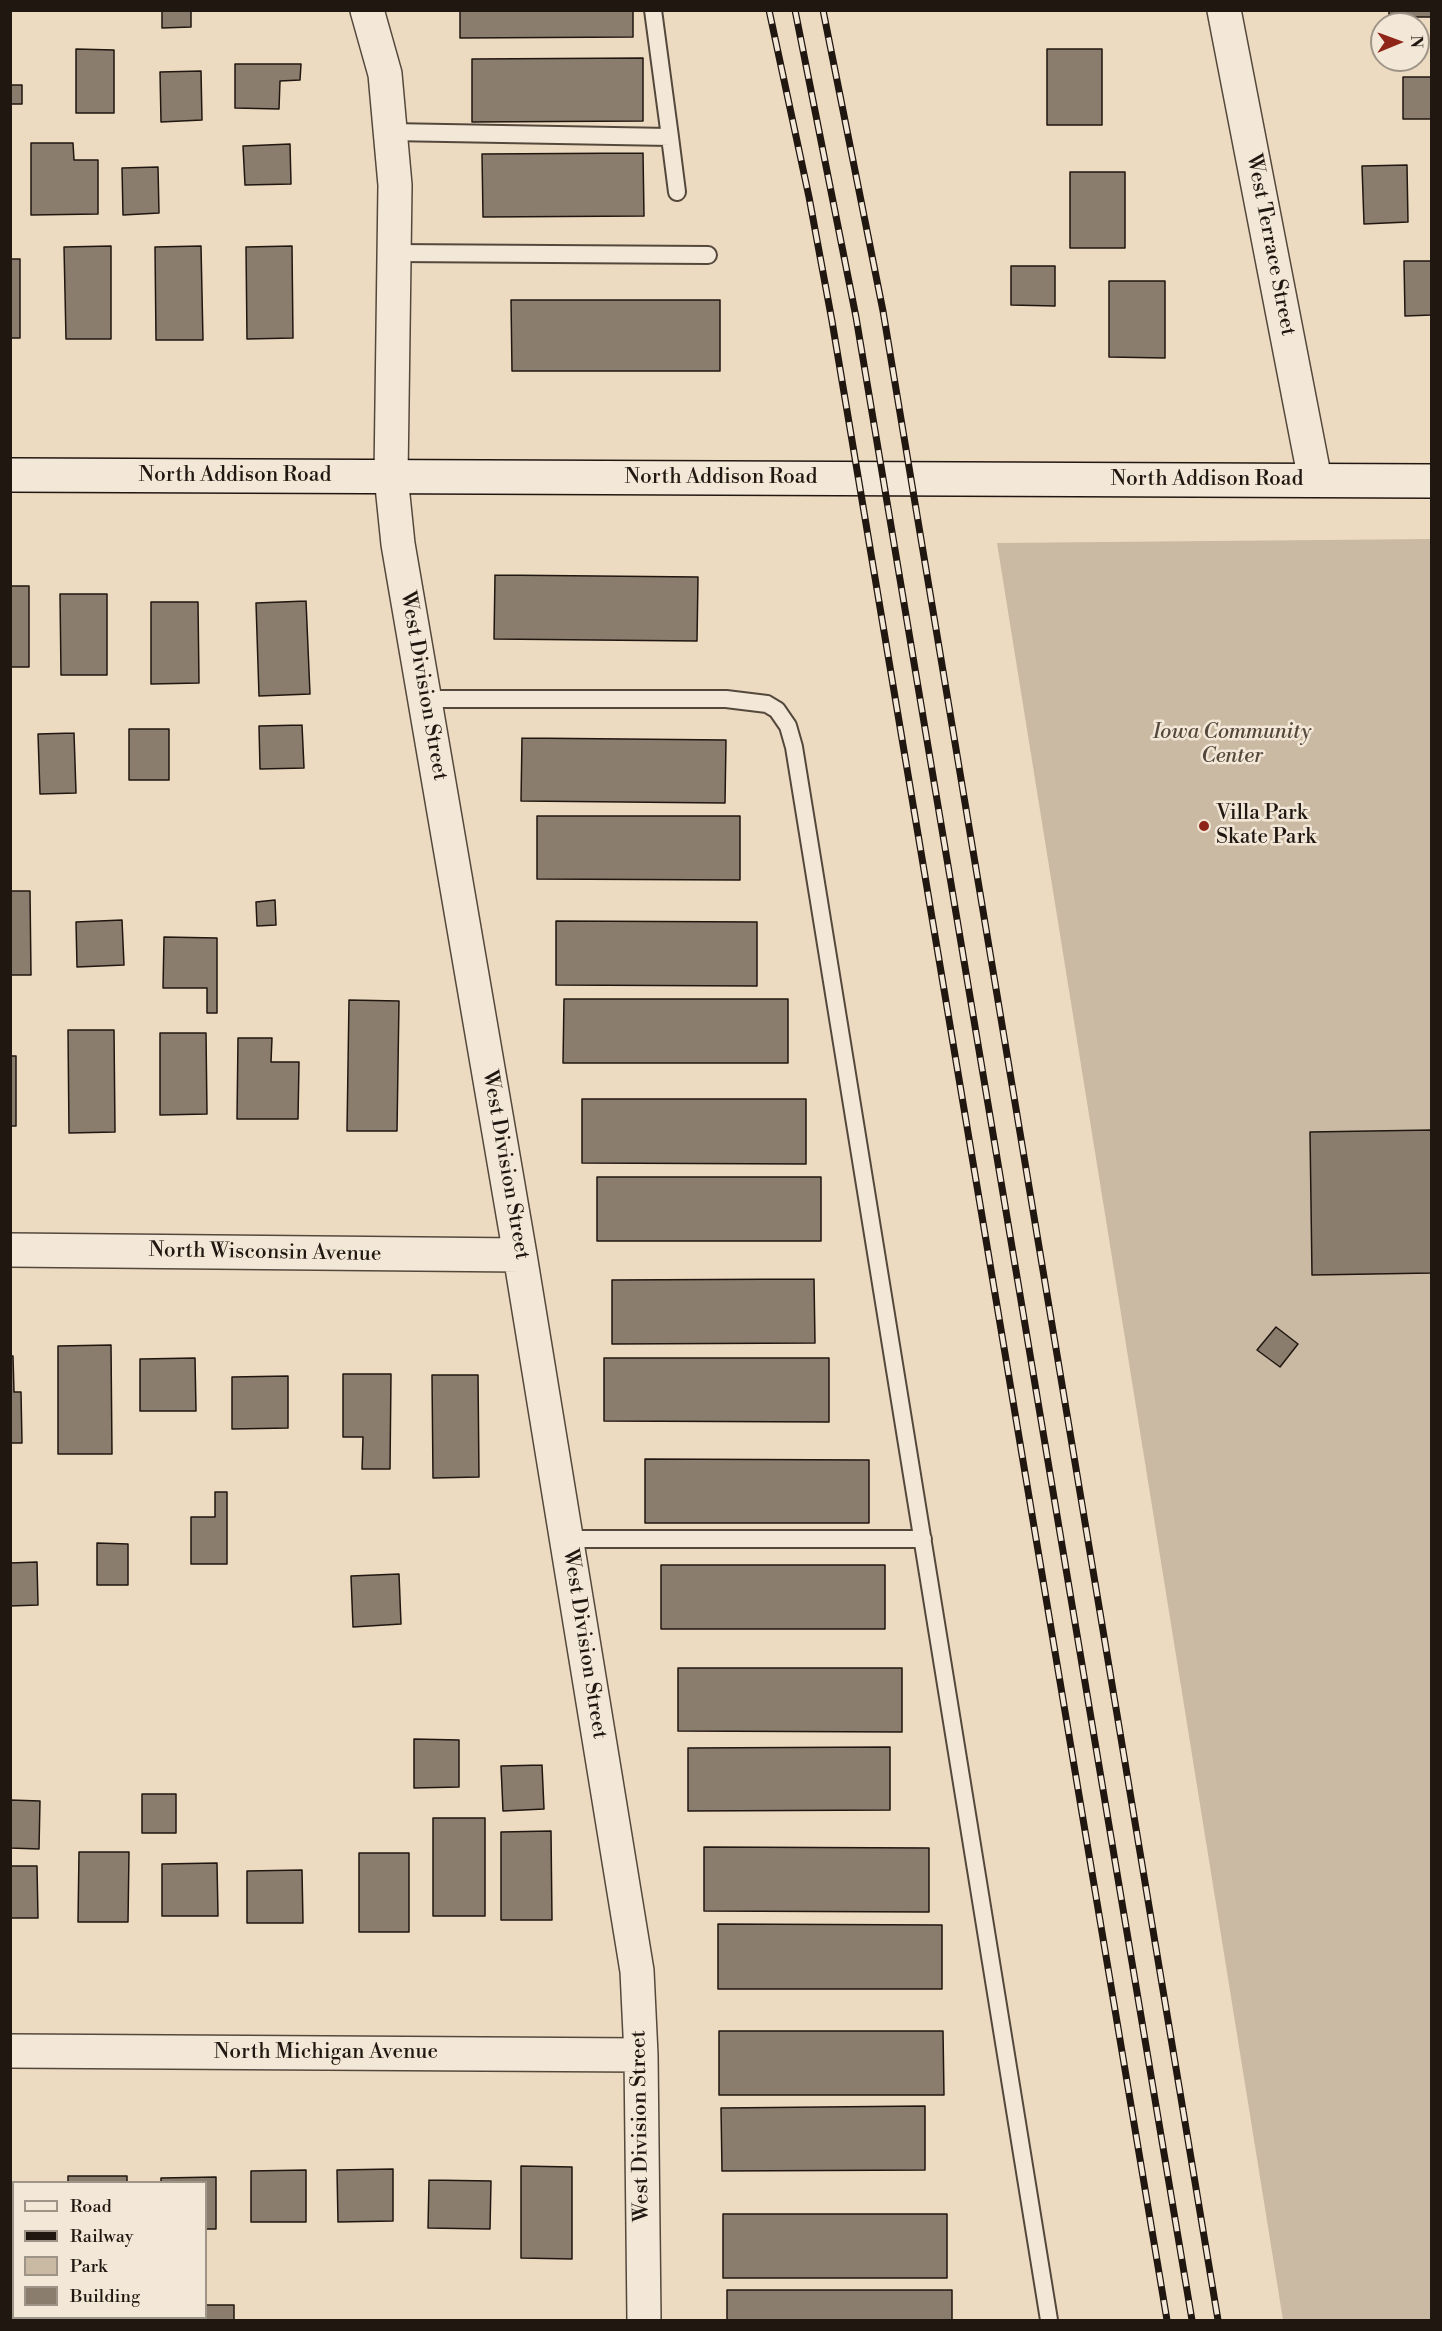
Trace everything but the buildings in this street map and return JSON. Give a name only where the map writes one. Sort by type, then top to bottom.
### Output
[{"type":"street","name":"West Division Street","points":[[367,10],[385,74],[395,185],[391,476],[398,544],[520,1255],[637,1971],[641,2055],[644,2320]]},
{"type":"street","name":"West Terrace Street","points":[[1224,10],[1315,480]]},
{"type":"street","name":"North Addison Road","points":[[10,475],[1431,481]]},
{"type":"street","name":"North Wisconsin Avenue","points":[[10,1250],[520,1255]]},
{"type":"street","name":"North Michigan Avenue","points":[[10,2051],[641,2055]]},
{"type":"lane","points":[[653,10],[677,192]]},
{"type":"lane","points":[[390,132],[670,137]]},
{"type":"lane","points":[[394,253],[708,255]]},
{"type":"lane","points":[[425,699],[726,699],[767,704],[777,710],[788,726],[794,747],[1049,2320]]},
{"type":"lane","points":[[566,1539],[923,1539]]},
{"type":"green space","name":"Iowa Community Center","points":[[1431,539],[1431,2320],[1283,2320],[997,543]]},
{"type":"railway","points":[[769,10],[809,197],[832,321],[1167,2320]]},
{"type":"railway","points":[[795,10],[856,317],[1192,2320]]},
{"type":"railway","points":[[823,10],[883,311],[1218,2320]]},
{"type":"place","name":"Villa Park Skate Park","points":[[1204,826]]}]
